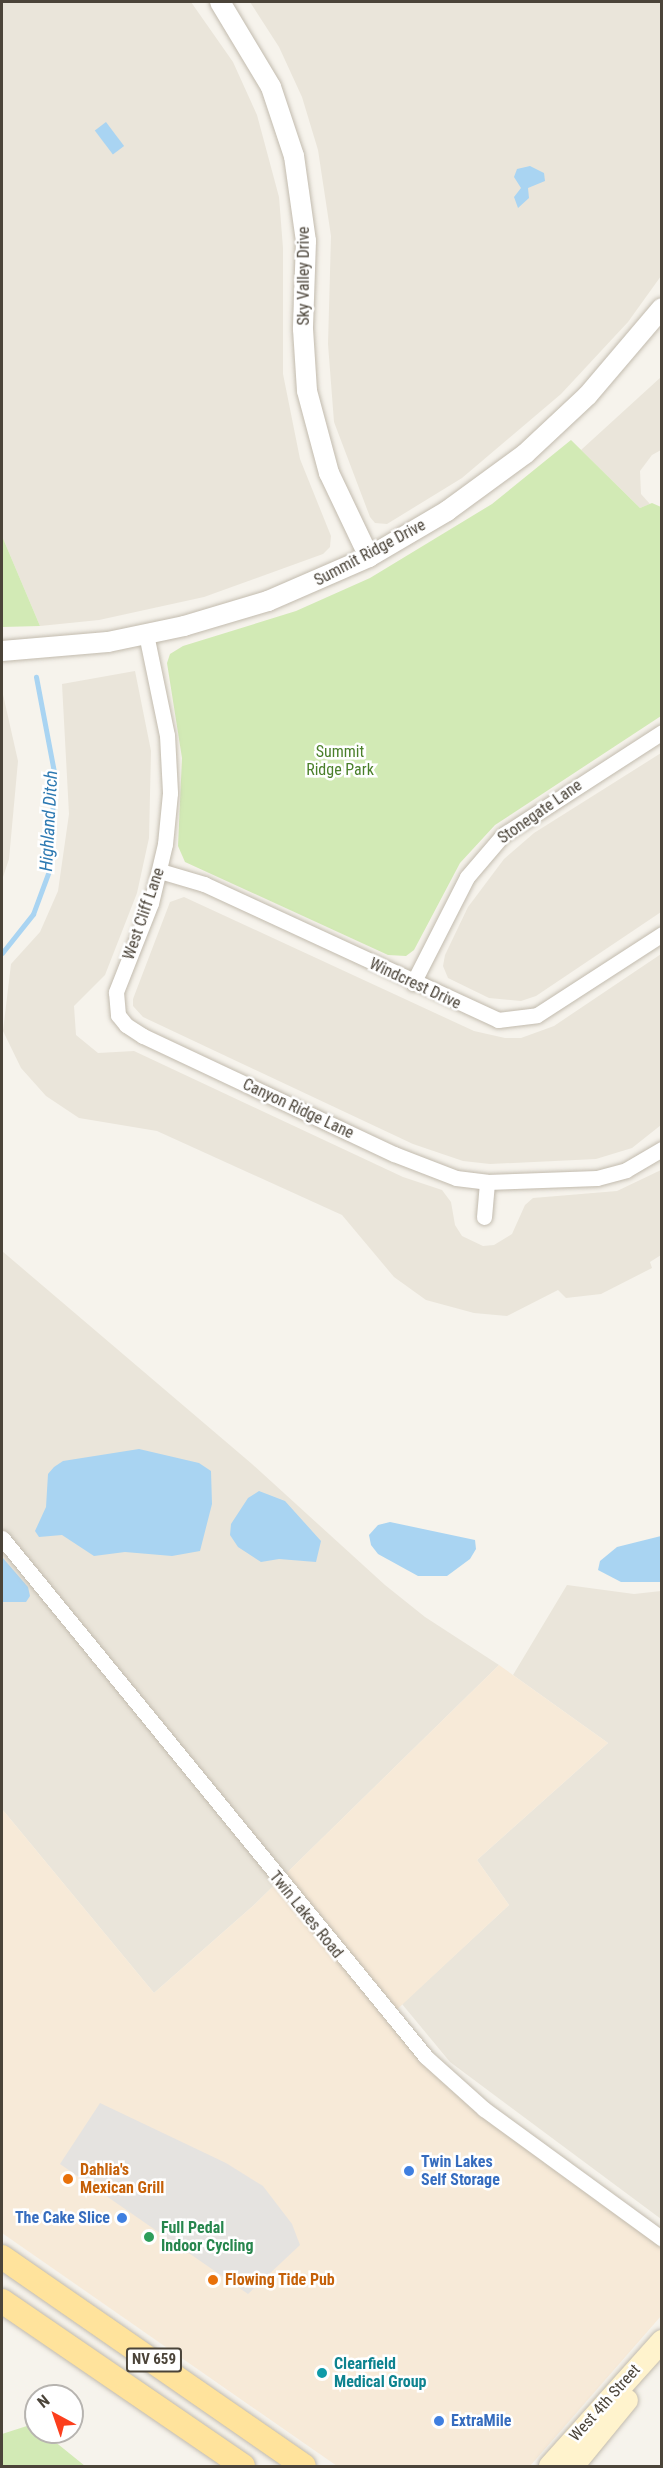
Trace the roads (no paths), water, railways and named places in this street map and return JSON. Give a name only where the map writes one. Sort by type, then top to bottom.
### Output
[{"type":"main road","name":"NV 659","points":[[2,2257],[304,2466]]},
{"type":"main road","name":"NV 659","points":[[2,2301],[243,2466]]},
{"type":"main road","name":"West 4th Street","points":[[550,2466],[662,2341]]},
{"type":"main road","name":"West 4th Street","points":[[573,2466],[662,2357]]},
{"type":"street","name":"Sky Valley Drive","points":[[220,2],[271,87],[294,156],[306,241],[303,329],[308,391],[329,473],[369,558]]},
{"type":"street","name":"Summit Ridge Drive","points":[[2,651],[146,634],[268,601],[369,558],[447,512],[525,454],[588,395],[662,309]]},
{"type":"street","name":"West Cliff Lane","points":[[118,1015],[116,992],[141,933],[160,871],[168,816],[169,768],[161,705],[146,634]]},
{"type":"street","name":"Stonegate Lane","points":[[413,983],[466,877],[496,842],[548,803],[662,732]]},
{"type":"street","name":"Windcrest Drive","points":[[160,871],[204,884],[479,1014],[518,1020],[557,1004],[662,934]]},
{"type":"street","name":"Canyon Ridge Lane","points":[[118,1015],[143,1036],[394,1154],[456,1178],[487,1182],[597,1178],[626,1170],[662,1149]]},
{"type":"street","points":[[484,1216],[487,1182]]},
{"type":"street","name":"Twin Lakes Road","points":[[2,1538],[426,2057],[484,2109],[662,2239]]},
{"type":"water","points":[[106,122],[124,146],[113,154],[95,130]]},
{"type":"water","points":[[530,166],[544,173],[545,181],[528,188],[529,198],[518,208],[514,197],[521,188],[514,177],[517,169]]},
{"type":"water","points":[[139,1449],[199,1463],[211,1471],[212,1504],[200,1551],[172,1556],[125,1552],[94,1556],[62,1535],[39,1537],[35,1531],[46,1507],[48,1474],[54,1467],[63,1461]]},
{"type":"water","points":[[259,1491],[285,1501],[321,1541],[316,1562],[279,1559],[261,1562],[238,1547],[230,1535],[231,1524],[248,1498]]},
{"type":"water","points":[[390,1522],[475,1540],[476,1549],[470,1559],[447,1576],[418,1576],[378,1554],[371,1545],[369,1535],[378,1525]]},
{"type":"water","points":[[661,1536],[661,1582],[621,1582],[598,1570],[600,1561],[617,1547]]},
{"type":"water","points":[[2,1557],[28,1587],[30,1596],[26,1602],[2,1602]]},
{"type":"waterway","name":"Highland Ditch","points":[[2,953],[33,914],[50,868],[54,772],[36,677]]},
{"type":"place","name":"Twin Lakes Self Storage","points":[[409,2171]]},
{"type":"place","name":"Dahlia's Mexican Grill","points":[[68,2179]]},
{"type":"place","name":"The Cake Slice","points":[[122,2218]]},
{"type":"place","name":"Full Pedal Indoor Cycling","points":[[149,2237]]},
{"type":"place","name":"Flowing Tide Pub","points":[[213,2280]]},
{"type":"place","name":"Clearfield Medical Group","points":[[322,2373]]},
{"type":"place","name":"ExtraMile","points":[[439,2421]]},
{"type":"park label","name":"Summit Ridge Park","points":[[340,761]]}]
